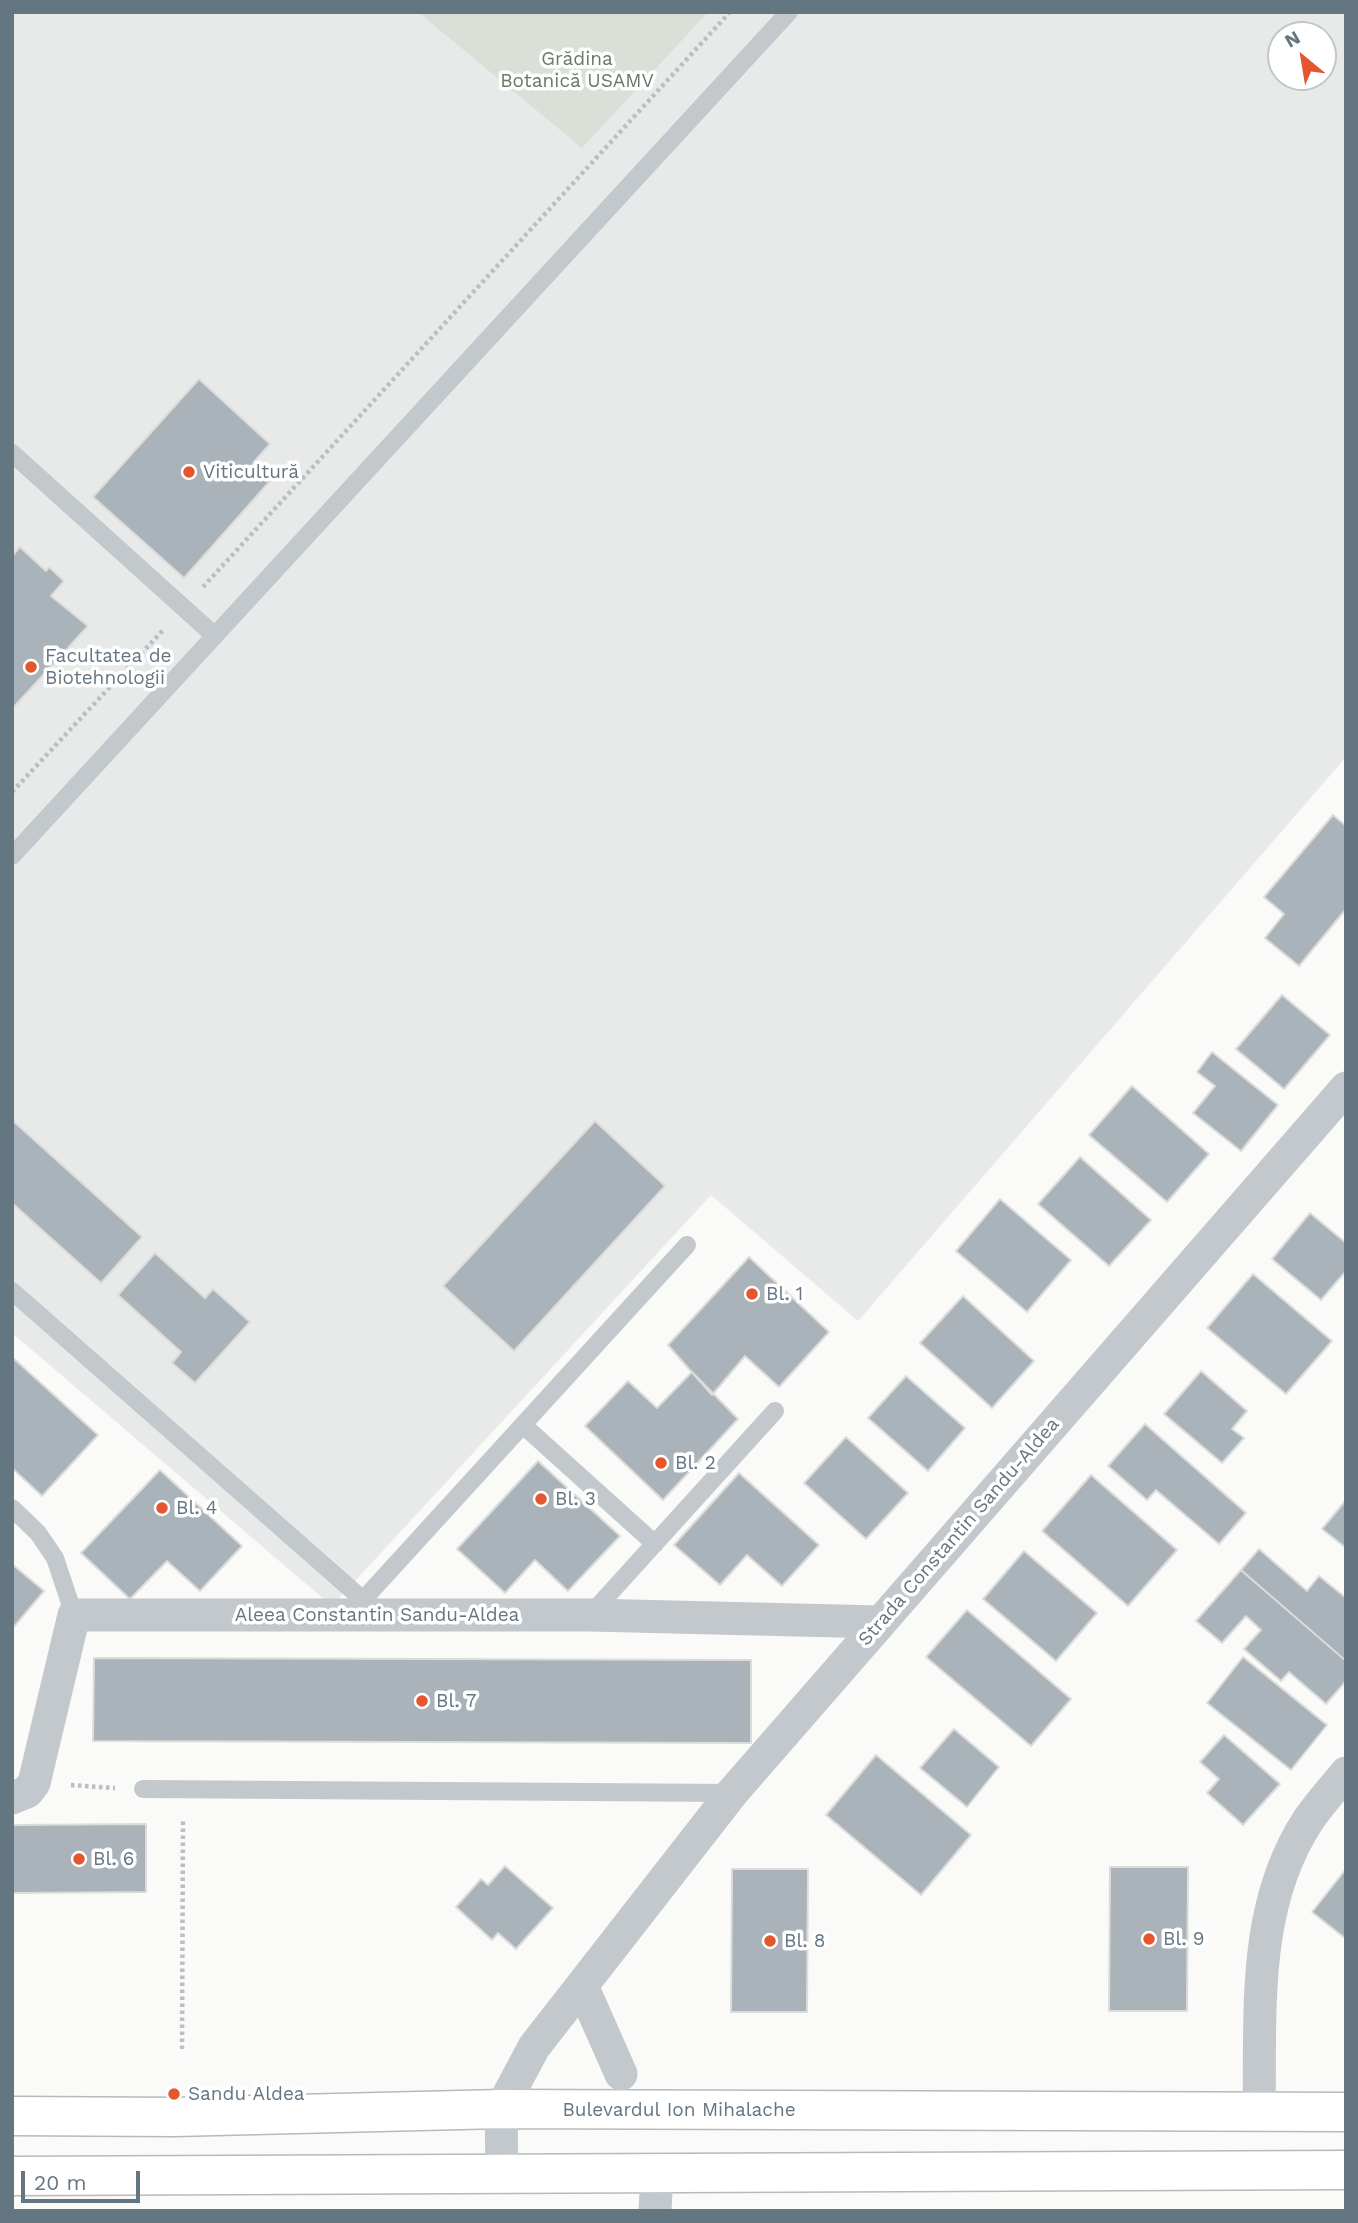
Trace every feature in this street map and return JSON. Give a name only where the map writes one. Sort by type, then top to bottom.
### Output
[{"type":"main road","name":"Bulevardul Ion Mihalache","points":[[12,2116],[174,2117],[501,2109],[1346,2112]]},
{"type":"main road","points":[[12,2176],[1346,2170]]},
{"type":"street","name":"Strada Constantin Sandu-Aldea","points":[[502,2174],[501,2109],[534,2047],[732,1793],[1346,1088]]},
{"type":"street","name":"Aleea Constantin Sandu-Aldea","points":[[74,1615],[372,1608],[880,1622]]},
{"type":"street","points":[[23,1791],[74,1615]]},
{"type":"street","points":[[1259,2112],[1263,1941],[1280,1877],[1308,1821],[1346,1773]]},
{"type":"street","points":[[582,1986],[621,2074]]},
{"type":"street","points":[[655,2211],[657,2172]]},
{"type":"lane","points":[[12,856],[789,12]]},
{"type":"lane","points":[[12,453],[215,636]]},
{"type":"lane","points":[[12,1291],[372,1608],[523,1425],[687,1245]]},
{"type":"lane","points":[[590,1615],[775,1411]]},
{"type":"lane","points":[[523,1425],[655,1544]]},
{"type":"lane","points":[[12,1508],[38,1533],[55,1558],[74,1615]]},
{"type":"lane","points":[[143,1789],[732,1793]]},
{"type":"path","points":[[12,793],[730,12]]},
{"type":"path","points":[[23,1791],[143,1789]]},
{"type":"path","points":[[182,2049],[183,1790]]},
{"type":"shaded area","points":[[12,12],[1346,12],[1346,757],[858,1321],[711,1195],[332,1606],[12,1333]]},
{"type":"green space","name":"Grădina Botanică USAMV","points":[[418,12],[708,12],[582,148]]},
{"type":"building","name":"Viticultură","points":[[199,379],[270,444],[253,463],[271,480],[184,578],[93,497]]},
{"type":"building","name":"Facultatea de Biotehnologii","points":[[20,547],[46,571],[49,567],[64,581],[51,596],[88,626],[12,709],[12,556]]},
{"type":"building","points":[[1333,815],[1346,826],[1346,909],[1299,966],[1265,938],[1284,914],[1264,897]]},
{"type":"building","points":[[1282,995],[1330,1035],[1284,1089],[1236,1049]]},
{"type":"building","points":[[1212,1052],[1278,1105],[1241,1151],[1193,1113],[1215,1086],[1197,1072]]},
{"type":"building","points":[[1132,1086],[1209,1154],[1167,1202],[1089,1135]]},
{"type":"building","points":[[12,1120],[142,1237],[101,1283],[12,1203]]},
{"type":"building","points":[[595,1121],[665,1186],[514,1351],[443,1286]]},
{"type":"building","points":[[1080,1157],[1151,1220],[1109,1266],[1038,1204]]},
{"type":"building","points":[[1000,1199],[1071,1260],[1027,1312],[956,1251]]},
{"type":"building","points":[[1310,1213],[1346,1243],[1346,1271],[1321,1300],[1272,1259]]},
{"type":"building","points":[[155,1253],[205,1298],[213,1289],[250,1322],[195,1383],[172,1363],[181,1352],[118,1295]]},
{"type":"building","name":"Bl. 1","points":[[749,1257],[829,1332],[779,1387],[745,1356],[712,1395],[668,1345]]},
{"type":"building","points":[[1253,1274],[1332,1341],[1286,1394],[1207,1328]]},
{"type":"building","points":[[963,1296],[1034,1361],[992,1408],[920,1343]]},
{"type":"building","points":[[12,1357],[98,1435],[42,1496],[12,1468]]},
{"type":"building","points":[[1201,1371],[1247,1411],[1232,1429],[1244,1438],[1222,1463],[1164,1414]]},
{"type":"building","name":"Bl. 2","points":[[692,1372],[738,1419],[663,1500],[585,1426],[628,1381],[657,1408]]},
{"type":"building","points":[[906,1376],[965,1428],[928,1471],[868,1418]]},
{"type":"building","points":[[1145,1424],[1246,1513],[1219,1544],[1156,1490],[1147,1500],[1108,1466]]},
{"type":"building","points":[[846,1437],[908,1493],[866,1539],[804,1483]]},
{"type":"building","name":"Bl. 3","points":[[538,1461],[620,1536],[568,1591],[535,1560],[505,1593],[457,1549]]},
{"type":"building","name":"Bl. 4","points":[[160,1470],[242,1546],[200,1591],[167,1561],[130,1599],[81,1553]]},
{"type":"building","points":[[739,1473],[819,1545],[782,1586],[747,1555],[720,1585],[674,1545]]},
{"type":"building","points":[[1091,1475],[1177,1550],[1128,1606],[1042,1531]]},
{"type":"building","points":[[1346,1500],[1346,1548],[1322,1529]]},
{"type":"building","points":[[1259,1549],[1307,1591],[1319,1576],[1346,1598],[1346,1661],[1241,1570]]},
{"type":"building","points":[[1024,1551],[1097,1613],[1056,1661],[983,1599]]},
{"type":"building","points":[[12,1564],[44,1591],[12,1629]]},
{"type":"building","points":[[1241,1570],[1346,1661],[1346,1681],[1326,1704],[1289,1672],[1281,1681],[1244,1649],[1261,1630],[1246,1616],[1222,1643],[1196,1621]]},
{"type":"building","points":[[967,1610],[1071,1699],[1031,1746],[926,1657]]},
{"type":"building","points":[[1243,1657],[1327,1725],[1291,1770],[1207,1703]]},
{"type":"building","name":"Bl. 7","points":[[94,1658],[751,1660],[751,1743],[93,1741]]},
{"type":"building","points":[[954,1729],[999,1767],[967,1807],[920,1768]]},
{"type":"building","points":[[1224,1735],[1280,1784],[1243,1825],[1207,1793],[1219,1779],[1200,1762]]},
{"type":"building","points":[[876,1755],[971,1835],[921,1895],[826,1815]]},
{"type":"building","name":"Bl. 6","points":[[146,1824],[146,1892],[12,1893],[12,1825]]},
{"type":"building","points":[[505,1866],[553,1908],[516,1949],[498,1933],[492,1940],[456,1907],[481,1879],[488,1885]]},
{"type":"building","name":"Bl. 9","points":[[1110,1867],[1188,1867],[1187,2011],[1109,2011]]},
{"type":"building","name":"Bl. 8","points":[[732,1869],[808,1869],[807,2012],[731,2012]]},
{"type":"building","points":[[1346,1869],[1346,1939],[1312,1912]]},
{"type":"place","name":"Viticultură","points":[[189,472]]},
{"type":"place","name":"Facultatea de Biotehnologii","points":[[31,667]]},
{"type":"place","name":"Bl. 1","points":[[752,1294]]},
{"type":"place","name":"Bl. 2","points":[[661,1463]]},
{"type":"place","name":"Bl. 3","points":[[541,1499]]},
{"type":"place","name":"Bl. 4","points":[[162,1508]]},
{"type":"place","name":"Bl. 7","points":[[422,1701]]},
{"type":"place","name":"Bl. 6","points":[[79,1859]]},
{"type":"place","name":"Bl. 9","points":[[1149,1939]]},
{"type":"place","name":"Bl. 8","points":[[770,1941]]},
{"type":"place","name":"Sandu Aldea","points":[[174,2094]]}]
